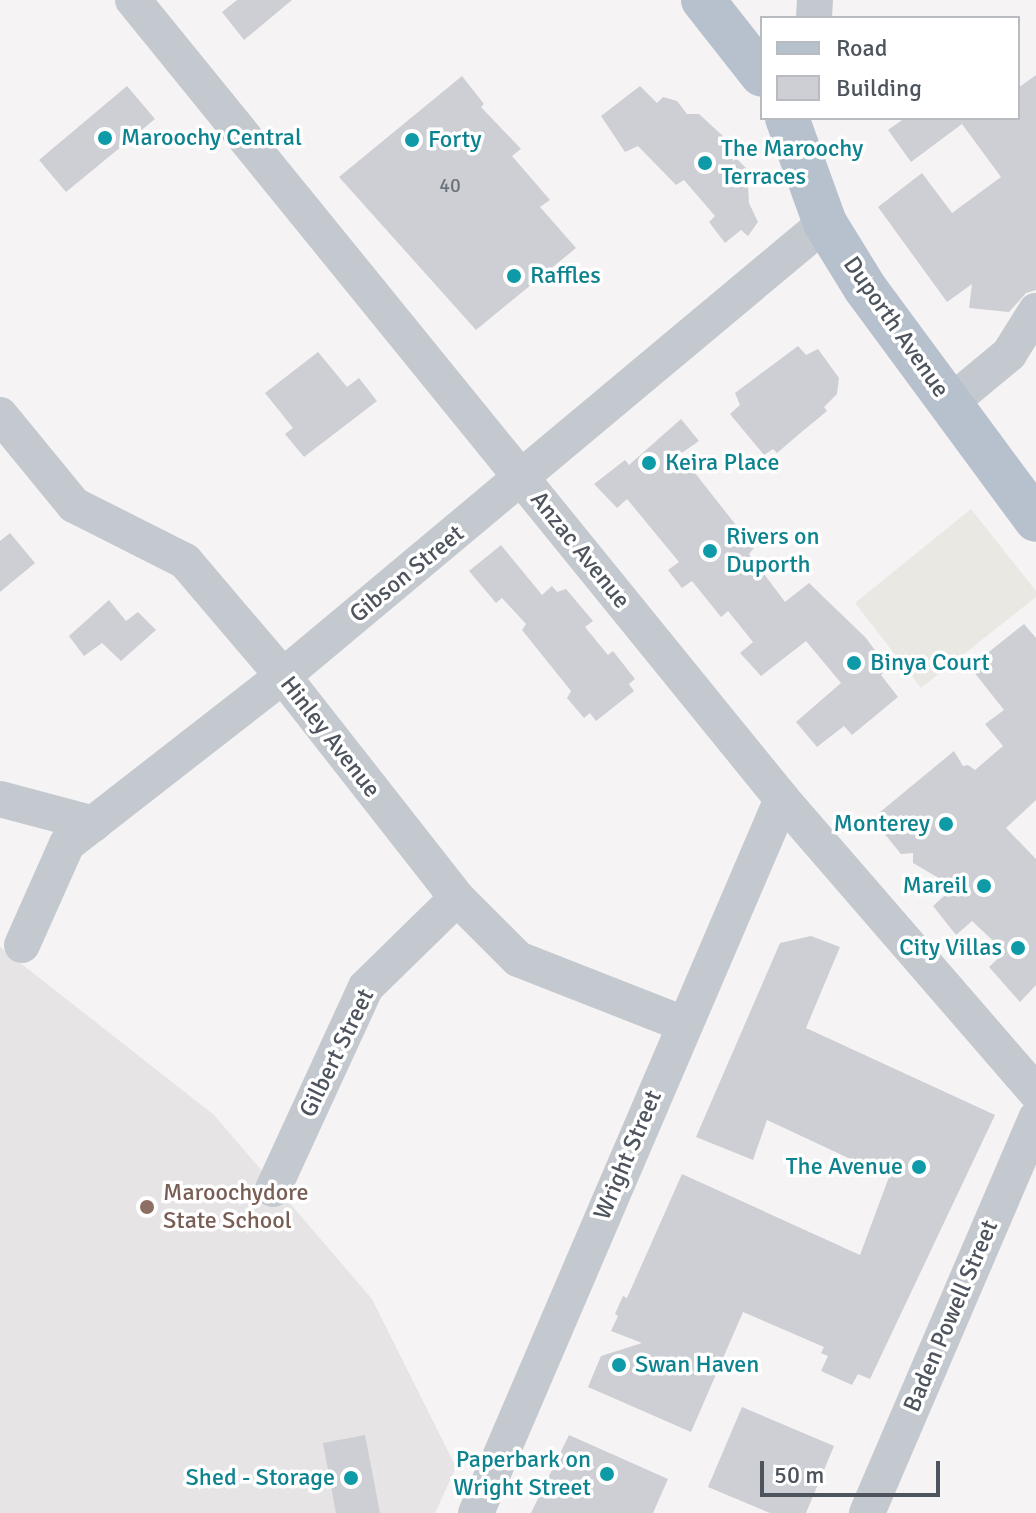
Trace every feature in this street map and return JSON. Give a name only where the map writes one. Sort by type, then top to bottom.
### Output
[{"type":"main road","points":[[703,0],[760,72]]},
{"type":"main road","name":"Duporth Avenue","points":[[793,121],[825,223],[865,288],[1036,520]]},
{"type":"street","name":"Anzac Avenue","points":[[133,0],[782,799],[1036,1092]]},
{"type":"street","name":"Gibson Street","points":[[22,945],[67,844],[283,676],[523,479],[825,223]]},
{"type":"street","points":[[950,403],[1009,354],[1036,311]]},
{"type":"street","name":"Hinley Avenue","points":[[0,415],[74,505],[185,561],[283,676],[457,898],[518,959],[684,1024]]},
{"type":"street","points":[[0,799],[94,824]]},
{"type":"street","name":"Wright Street","points":[[476,1513],[782,799]]},
{"type":"street","name":"Gilbert Street","points":[[273,1189],[366,987],[457,898]]},
{"type":"street","name":"Baden Powell Street","points":[[867,1513],[1036,1118]]},
{"type":"shaded area","points":[[971,509],[1036,591],[1036,597],[921,688],[855,603]]},
{"type":"shaded area","name":"Maroochydore State School","points":[[0,947],[214,1115],[372,1299],[456,1467],[435,1513],[0,1513]]},
{"type":"building","points":[[237,0],[292,0],[244,40],[222,12]]},
{"type":"building","points":[[1036,75],[1036,290],[1026,293],[1009,312],[969,308],[972,284],[947,302],[878,207],[922,173],[952,213],[1001,177],[962,124],[911,162],[888,130],[902,120],[1020,120],[1020,87]]},
{"type":"building","points":[[462,76],[484,104],[481,107],[521,149],[512,156],[550,200],[540,207],[576,248],[476,330],[339,177]]},
{"type":"building","name":"Maroochy Central","points":[[127,86],[155,119],[66,192],[39,160]]},
{"type":"building","name":"The Maroochy Terraces","points":[[640,86],[657,103],[663,97],[677,101],[687,114],[699,114],[736,148],[733,155],[747,169],[749,203],[758,222],[748,236],[741,230],[725,243],[709,222],[715,216],[684,180],[676,185],[638,146],[625,152],[601,116]]},
{"type":"building","name":"Rivers on Duporth","points":[[798,346],[806,355],[818,349],[839,378],[837,394],[824,407],[827,411],[777,453],[773,449],[764,455],[730,414],[740,405],[735,393]]},
{"type":"building","points":[[318,352],[347,387],[359,378],[377,401],[304,457],[285,434],[293,428],[265,393]]},
{"type":"building","points":[[681,419],[699,441],[680,454],[754,548],[749,554],[785,602],[809,583],[866,638],[888,668],[881,675],[898,697],[852,735],[844,726],[817,747],[796,722],[841,683],[806,641],[761,676],[740,653],[753,642],[728,611],[721,617],[692,581],[682,588],[668,570],[679,562],[627,499],[617,508],[594,484],[625,460],[629,465]]},
{"type":"building","points":[[10,533],[35,563],[0,592],[0,541]]},
{"type":"building","points":[[501,545],[542,595],[552,586],[557,592],[566,589],[593,621],[585,627],[608,655],[613,651],[635,679],[629,684],[634,691],[596,721],[590,713],[584,718],[567,698],[571,691],[522,630],[526,624],[502,598],[496,603],[469,571]]},
{"type":"building","points":[[109,600],[126,621],[138,612],[156,630],[121,661],[102,643],[84,656],[69,636]]},
{"type":"building","points":[[1024,624],[1036,638],[1036,800],[1006,828],[1036,859],[1036,985],[1020,1002],[989,967],[1005,952],[972,921],[956,935],[933,906],[954,887],[913,863],[913,853],[901,854],[883,832],[879,813],[954,751],[963,766],[968,765],[975,770],[1003,746],[985,724],[1004,710],[970,667]]},
{"type":"building","name":"The Avenue","points":[[811,936],[840,947],[806,1028],[995,1115],[870,1379],[858,1374],[852,1385],[821,1371],[828,1356],[821,1353],[824,1347],[743,1312],[691,1432],[588,1387],[601,1356],[642,1343],[611,1331],[618,1316],[615,1314],[623,1296],[627,1298],[682,1174],[860,1255],[889,1177],[767,1120],[753,1160],[696,1137],[780,943]]},
{"type":"building","points":[[742,1407],[834,1446],[806,1513],[770,1513],[708,1487]]},
{"type":"building","name":"Shed - Storage","points":[[365,1435],[380,1513],[336,1513],[323,1443]]},
{"type":"building","name":"Paperbark on Wright Street","points":[[569,1435],[668,1479],[653,1513],[531,1513]]},
{"type":"place","name":"Maroochy Central","points":[[105,138]]},
{"type":"place","name":"Forty","points":[[412,140]]},
{"type":"place","name":"The Maroochy Terraces","points":[[705,163]]},
{"type":"place","name":"Raffles","points":[[514,276]]},
{"type":"place","name":"Keira Place","points":[[649,463]]},
{"type":"place","name":"Rivers on Duporth","points":[[710,551]]},
{"type":"place","name":"Binya Court","points":[[854,663]]},
{"type":"place","name":"Monterey","points":[[946,824]]},
{"type":"place","name":"Mareil","points":[[984,886]]},
{"type":"place","name":"City Villas","points":[[1018,948]]},
{"type":"place","name":"The Avenue","points":[[919,1167]]},
{"type":"place","name":"Maroochydore State School","points":[[147,1207]]},
{"type":"place","name":"Swan Haven","points":[[619,1365]]},
{"type":"place","name":"Paperbark on Wright Street","points":[[607,1474]]},
{"type":"place","name":"Shed - Storage","points":[[351,1478]]}]
